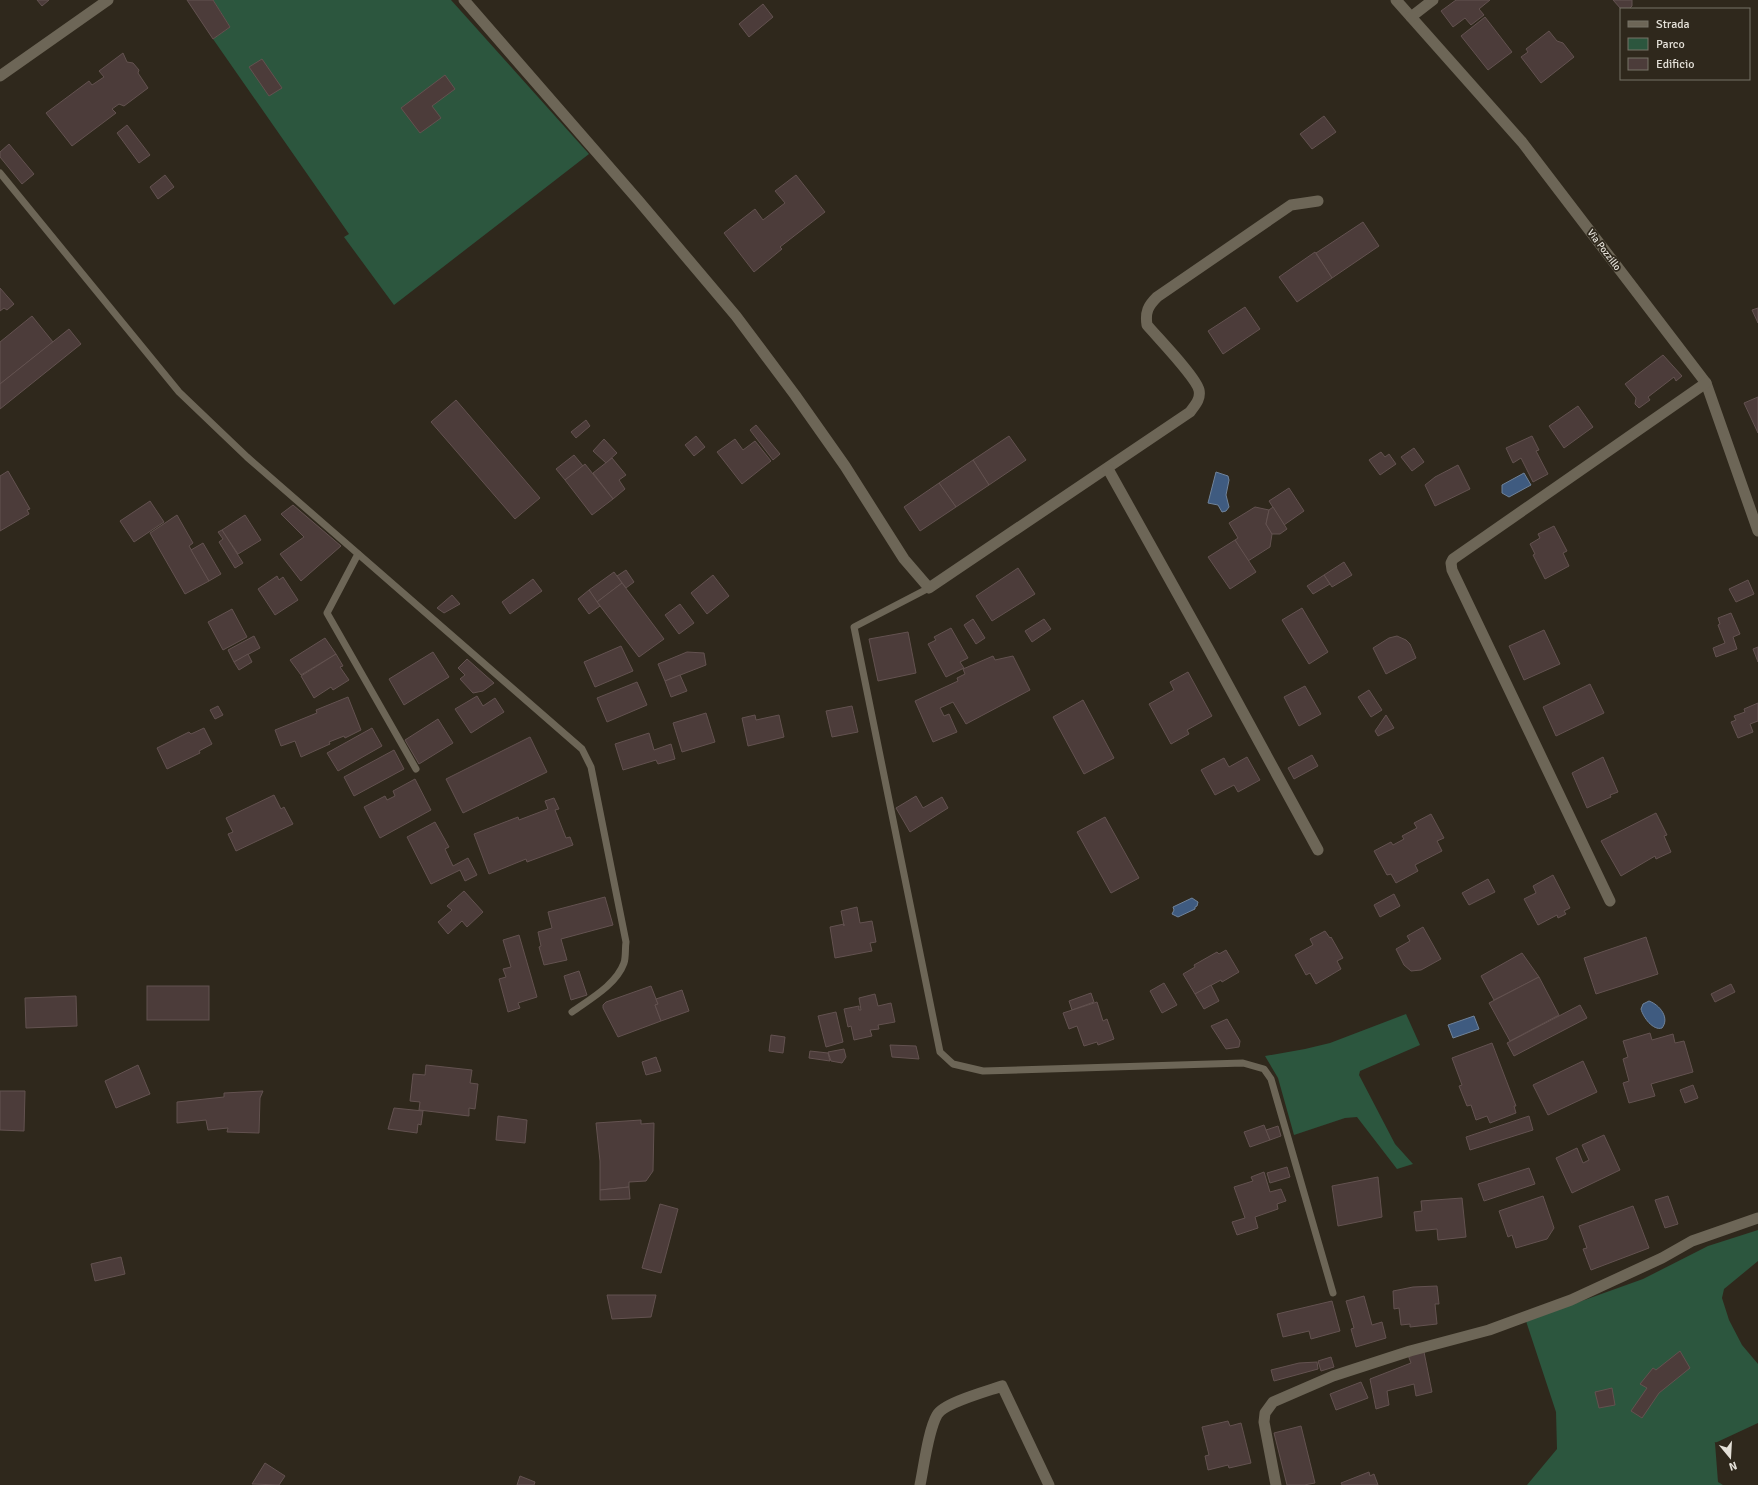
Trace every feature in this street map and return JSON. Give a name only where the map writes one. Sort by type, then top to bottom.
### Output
[{"type":"street","points":[[0,76],[108,0]]},
{"type":"street","points":[[464,0],[638,200],[736,316],[795,395],[845,466],[904,559],[929,588],[1108,469],[1190,412],[1199,401],[1199,390],[1193,379],[1147,325],[1145,316],[1149,306],[1157,297],[1291,205],[1318,202]]},
{"type":"street","name":"Via Pozzillo","points":[[1396,0],[1522,142],[1706,383],[1758,531]]},
{"type":"street","points":[[1411,18],[1433,0]]},
{"type":"street","points":[[1610,901],[1452,570],[1451,563],[1453,559],[1706,383]]},
{"type":"street","points":[[1108,469],[1318,850]]},
{"type":"street","points":[[1276,1485],[1264,1422],[1265,1413],[1274,1402],[1333,1376],[1410,1351],[1489,1330],[1571,1300],[1662,1258],[1692,1241],[1758,1218]]},
{"type":"street","points":[[920,1485],[931,1431],[937,1414],[952,1404],[1002,1386],[1048,1485]]},
{"type":"lane","points":[[0,173],[179,392],[247,457],[582,749],[591,767],[626,942],[624,963],[614,979],[598,994],[572,1012]]},
{"type":"lane","points":[[358,554],[327,613],[416,769]]},
{"type":"lane","points":[[929,588],[854,627],[940,1052],[953,1064],[983,1071],[1243,1063],[1264,1070],[1271,1079],[1333,1292]]},
{"type":"green space","points":[[213,0],[451,0],[589,154],[394,305],[344,237],[349,234],[213,39],[230,27]]},
{"type":"green space","points":[[1406,1014],[1420,1045],[1360,1071],[1359,1075],[1395,1144],[1413,1164],[1397,1169],[1357,1117],[1345,1118],[1294,1135],[1278,1078],[1265,1056],[1330,1043]]},
{"type":"green space","points":[[1758,1230],[1758,1261],[1724,1289],[1722,1298],[1729,1320],[1742,1345],[1758,1364],[1758,1423],[1715,1443],[1718,1482],[1723,1485],[1527,1485],[1557,1449],[1556,1412],[1526,1321],[1643,1279],[1708,1246]]},
{"type":"water","points":[[1216,472],[1228,476],[1229,480],[1226,495],[1229,507],[1226,511],[1222,512],[1218,505],[1208,503]]},
{"type":"water","points":[[1524,473],[1531,485],[1509,497],[1502,493],[1502,485]]},
{"type":"water","points":[[1192,898],[1198,902],[1195,909],[1178,917],[1172,914],[1174,910],[1173,907]]},
{"type":"water","points":[[1649,1001],[1663,1012],[1665,1020],[1662,1028],[1652,1025],[1642,1012],[1641,1009],[1643,1004]]},
{"type":"water","points":[[1474,1016],[1479,1029],[1453,1038],[1448,1025]]},
{"type":"building","points":[[37,0],[49,0],[42,6]]},
{"type":"building","points":[[187,0],[213,0],[230,27],[213,39]]},
{"type":"building","points":[[1456,0],[1490,0],[1479,9],[1484,15],[1471,25],[1465,18],[1453,27],[1441,11]]},
{"type":"building","points":[[1613,0],[1632,0],[1632,6],[1630,8],[1620,8]]},
{"type":"building","points":[[763,4],[773,17],[749,37],[739,24]]},
{"type":"building","points":[[1485,17],[1512,52],[1488,70],[1461,36]]},
{"type":"building","points":[[1549,31],[1557,41],[1563,43],[1574,57],[1541,83],[1521,57],[1528,52],[1526,49]]},
{"type":"building","points":[[123,53],[127,62],[133,63],[139,70],[138,73],[148,88],[124,106],[119,104],[112,109],[116,113],[72,146],[46,113],[89,81],[92,85],[104,77],[99,71]]},
{"type":"building","points":[[262,59],[282,88],[269,96],[249,67]]},
{"type":"building","points":[[445,75],[455,89],[432,106],[441,118],[420,133],[401,108]]},
{"type":"building","points":[[1324,116],[1336,132],[1312,149],[1300,134]]},
{"type":"building","points":[[127,125],[150,155],[139,163],[117,133]]},
{"type":"building","points":[[9,144],[34,174],[22,184],[0,157],[0,152]]},
{"type":"building","points":[[165,175],[174,187],[158,199],[150,187]]},
{"type":"building","points":[[796,175],[825,212],[780,247],[782,249],[754,272],[724,233],[755,209],[763,220],[785,203],[775,191]]},
{"type":"building","points":[[1363,222],[1379,246],[1332,278],[1316,253]]},
{"type":"building","points":[[1315,252],[1332,278],[1297,302],[1279,277]]},
{"type":"building","points":[[0,288],[14,304],[7,310],[4,308],[0,311]]},
{"type":"building","points":[[1245,307],[1260,329],[1223,354],[1208,331]]},
{"type":"building","points":[[1758,308],[1758,323],[1752,310]]},
{"type":"building","points":[[32,316],[53,342],[0,384],[0,342]]},
{"type":"building","points":[[69,329],[81,344],[0,409],[0,384]]},
{"type":"building","points":[[1663,355],[1682,376],[1676,381],[1674,377],[1648,397],[1650,400],[1639,408],[1635,404],[1636,398],[1625,384]]},
{"type":"building","points":[[1758,397],[1758,433],[1744,403]]},
{"type":"building","points":[[456,400],[540,498],[515,519],[431,422]]},
{"type":"building","points":[[1578,406],[1593,427],[1564,448],[1549,426]]},
{"type":"building","points":[[586,420],[590,426],[576,438],[571,432]]},
{"type":"building","points":[[756,425],[780,454],[773,460],[750,430]]},
{"type":"building","points":[[696,436],[705,447],[694,456],[685,445]]},
{"type":"building","points":[[1009,436],[1026,460],[989,485],[973,460]]},
{"type":"building","points":[[1532,436],[1539,450],[1536,451],[1548,474],[1533,482],[1521,458],[1513,463],[1506,448]]},
{"type":"building","points":[[604,439],[617,453],[606,463],[593,451]]},
{"type":"building","points":[[735,439],[743,450],[755,441],[771,461],[742,484],[717,452]]},
{"type":"building","points":[[1414,448],[1424,462],[1412,471],[1401,457]]},
{"type":"building","points":[[1381,452],[1385,457],[1389,454],[1396,464],[1380,475],[1369,460]]},
{"type":"building","points":[[574,455],[583,466],[565,480],[556,469]]},
{"type":"building","points":[[612,458],[626,475],[619,480],[625,489],[613,499],[593,473]]},
{"type":"building","points":[[973,460],[989,485],[956,507],[939,483]]},
{"type":"building","points":[[585,464],[613,499],[592,515],[565,480]]},
{"type":"building","points":[[1458,465],[1470,489],[1435,506],[1425,485],[1435,477]]},
{"type":"building","points":[[8,471],[30,509],[27,510],[29,514],[0,531],[0,476]]},
{"type":"building","points":[[939,483],[956,507],[920,531],[904,507]]},
{"type":"building","points":[[1289,488],[1304,511],[1284,525],[1269,501]]},
{"type":"building","points":[[150,501],[164,522],[134,542],[120,521]]},
{"type":"building","points":[[293,505],[341,546],[301,581],[280,554],[304,537],[281,514]]},
{"type":"building","points":[[1255,507],[1269,510],[1266,524],[1272,534],[1270,547],[1248,561],[1235,540],[1238,538],[1229,523]]},
{"type":"building","points":[[1273,507],[1287,529],[1280,534],[1272,534],[1266,524],[1269,510]]},
{"type":"building","points":[[177,515],[193,543],[189,546],[209,581],[185,594],[150,533]]},
{"type":"building","points":[[245,515],[261,540],[238,554],[222,530]]},
{"type":"building","points":[[1554,526],[1567,551],[1563,553],[1569,566],[1545,579],[1533,555],[1535,554],[1530,544],[1540,538],[1538,534]]},
{"type":"building","points":[[222,530],[243,563],[235,568],[219,542],[223,539],[218,532]]},
{"type":"building","points":[[1235,540],[1256,572],[1230,589],[1208,557]]},
{"type":"building","points":[[203,543],[221,574],[209,581],[191,550]]},
{"type":"building","points":[[1344,562],[1352,575],[1332,587],[1324,575]]},
{"type":"building","points":[[1018,568],[1035,594],[992,621],[976,596]]},
{"type":"building","points":[[626,570],[634,582],[626,588],[617,576]]},
{"type":"building","points":[[614,572],[622,583],[597,602],[589,590]]},
{"type":"building","points":[[713,575],[729,596],[707,614],[691,593]]},
{"type":"building","points":[[1324,575],[1330,584],[1313,594],[1307,586]]},
{"type":"building","points":[[277,576],[279,580],[283,577],[298,600],[275,615],[258,589]]},
{"type":"building","points":[[533,579],[542,591],[510,614],[502,602]]},
{"type":"building","points":[[1748,580],[1754,594],[1736,602],[1729,589]]},
{"type":"building","points":[[622,583],[664,639],[639,657],[597,602]]},
{"type":"building","points":[[589,590],[600,606],[589,614],[578,599]]},
{"type":"building","points":[[452,595],[460,604],[444,613],[437,608]]},
{"type":"building","points":[[680,604],[694,623],[679,634],[665,615]]},
{"type":"building","points":[[1302,608],[1328,652],[1309,664],[1282,620]]},
{"type":"building","points":[[232,609],[247,637],[223,650],[208,622]]},
{"type":"building","points":[[1731,613],[1740,634],[1733,637],[1737,649],[1716,657],[1713,648],[1725,643],[1718,625],[1720,624],[1718,618]]},
{"type":"building","points":[[973,619],[985,638],[976,644],[964,625]]},
{"type":"building","points":[[1044,619],[1051,629],[1032,642],[1025,631]]},
{"type":"building","points":[[951,628],[968,658],[960,662],[964,668],[946,677],[928,644],[936,640],[934,637]]},
{"type":"building","points":[[1544,630],[1560,664],[1524,680],[1509,646]]},
{"type":"building","points":[[908,632],[916,673],[878,681],[869,639]]},
{"type":"building","points":[[254,636],[260,648],[234,662],[228,650]]},
{"type":"building","points":[[1397,636],[1406,640],[1410,644],[1416,658],[1386,674],[1373,648],[1389,638]]},
{"type":"building","points":[[325,638],[336,654],[301,675],[290,660]]},
{"type":"building","points":[[621,646],[633,671],[595,687],[584,662]]},
{"type":"building","points":[[1758,647],[1758,662],[1753,649]]},
{"type":"building","points":[[433,652],[449,677],[404,705],[389,679]]},
{"type":"building","points":[[687,652],[704,653],[706,665],[665,681],[658,664]]},
{"type":"building","points":[[248,654],[252,662],[239,670],[234,662]]},
{"type":"building","points":[[336,654],[343,666],[340,667],[349,680],[333,690],[331,687],[314,698],[301,676]]},
{"type":"building","points":[[993,656],[995,660],[1013,656],[1030,690],[966,724],[953,702],[940,708],[944,716],[949,714],[957,732],[933,742],[915,701],[958,681],[957,678],[965,674],[963,669]]},
{"type":"building","points":[[467,659],[494,683],[483,691],[473,693],[460,679],[465,675],[458,668]]},
{"type":"building","points":[[1188,672],[1212,716],[1187,730],[1189,734],[1171,744],[1149,704],[1174,690],[1170,682]]},
{"type":"building","points":[[680,675],[687,691],[671,697],[665,681]]},
{"type":"building","points":[[637,682],[647,705],[607,722],[597,698]]},
{"type":"building","points":[[1590,684],[1604,713],[1556,736],[1543,707]]},
{"type":"building","points":[[1305,686],[1321,714],[1299,726],[1284,697]]},
{"type":"building","points":[[1369,690],[1382,710],[1371,717],[1358,697]]},
{"type":"building","points":[[477,696],[483,706],[495,698],[504,712],[471,733],[455,709]]},
{"type":"building","points":[[348,697],[361,730],[345,738],[344,736],[329,742],[330,744],[301,757],[295,741],[281,746],[275,730],[317,713],[316,710]]},
{"type":"building","points":[[1083,700],[1114,758],[1084,774],[1053,717]]},
{"type":"building","points":[[1758,703],[1758,721],[1750,724],[1753,732],[1738,738],[1731,722],[1736,720],[1734,716],[1745,712],[1744,709]]},
{"type":"building","points":[[218,706],[223,715],[215,719],[210,710]]},
{"type":"building","points":[[852,706],[858,732],[832,737],[826,711]]},
{"type":"building","points":[[706,713],[715,742],[682,752],[673,723]]},
{"type":"building","points":[[755,715],[756,720],[779,715],[784,737],[748,746],[742,718]]},
{"type":"building","points":[[1386,715],[1394,728],[1378,736],[1375,731]]},
{"type":"building","points":[[438,719],[453,743],[419,764],[405,740]]},
{"type":"building","points":[[204,728],[212,744],[199,751],[200,753],[167,769],[157,748],[189,732],[191,734]]},
{"type":"building","points":[[372,728],[382,746],[338,771],[327,753]]},
{"type":"building","points":[[649,733],[654,750],[671,744],[675,759],[658,764],[656,760],[623,770],[615,744]]},
{"type":"building","points":[[530,737],[547,772],[463,813],[446,779]]},
{"type":"building","points":[[394,750],[404,769],[354,796],[344,777]]},
{"type":"building","points":[[1312,755],[1318,766],[1294,779],[1288,768]]},
{"type":"building","points":[[1247,757],[1260,780],[1238,792],[1234,785],[1215,795],[1201,770],[1224,758],[1229,767]]},
{"type":"building","points":[[1603,757],[1618,792],[1610,795],[1611,797],[1587,808],[1572,773]]},
{"type":"building","points":[[415,779],[431,810],[380,838],[364,807],[385,796],[387,800],[395,796],[393,791]]},
{"type":"building","points":[[274,795],[281,809],[284,807],[293,824],[236,851],[228,834],[233,832],[226,818]]},
{"type":"building","points":[[916,796],[923,808],[942,797],[948,808],[910,832],[896,808]]},
{"type":"building","points":[[554,798],[559,809],[555,810],[566,838],[570,837],[573,845],[527,862],[526,859],[489,874],[474,834],[518,817],[519,820],[548,809],[545,801]]},
{"type":"building","points":[[1656,813],[1667,835],[1664,836],[1671,852],[1656,859],[1655,856],[1621,876],[1601,841]]},
{"type":"building","points":[[1431,814],[1444,838],[1437,841],[1442,851],[1415,865],[1418,871],[1396,883],[1391,874],[1387,875],[1374,851],[1391,842],[1393,845],[1404,839],[1402,836],[1417,828],[1414,823]]},
{"type":"building","points":[[1105,817],[1139,878],[1111,893],[1077,832]]},
{"type":"building","points":[[435,822],[449,847],[445,849],[453,866],[468,858],[477,875],[465,881],[460,870],[431,884],[407,837]]},
{"type":"building","points":[[1553,875],[1570,908],[1564,911],[1566,914],[1558,918],[1557,915],[1538,925],[1524,899],[1536,893],[1533,886]]},
{"type":"building","points":[[1488,879],[1495,892],[1469,905],[1462,893]]},
{"type":"building","points":[[464,891],[483,912],[467,927],[462,921],[448,934],[438,922],[452,910],[447,906]]},
{"type":"building","points":[[1394,894],[1400,906],[1380,917],[1374,905]]},
{"type":"building","points":[[605,897],[613,925],[561,939],[567,960],[544,965],[539,947],[541,946],[538,932],[552,928],[548,912]]},
{"type":"building","points":[[857,907],[860,923],[872,921],[876,942],[870,943],[872,951],[835,958],[830,927],[844,924],[841,911]]},
{"type":"building","points":[[1423,927],[1441,959],[1421,970],[1411,971],[1404,965],[1396,949],[1410,941],[1407,936]]},
{"type":"building","points":[[1325,931],[1330,938],[1331,937],[1343,958],[1337,961],[1341,969],[1316,984],[1310,973],[1306,975],[1295,955],[1313,945],[1310,939]]},
{"type":"building","points":[[519,935],[537,997],[518,1003],[520,1008],[508,1012],[499,979],[506,977],[503,969],[511,967],[503,940]]},
{"type":"building","points":[[1646,937],[1658,974],[1596,994],[1584,958]]},
{"type":"building","points":[[1226,950],[1239,972],[1222,982],[1221,980],[1195,994],[1183,974],[1195,967],[1194,965],[1217,952],[1219,954]]},
{"type":"building","points":[[1522,953],[1539,977],[1494,1000],[1481,976]]},
{"type":"building","points":[[579,971],[587,995],[571,1000],[564,976]]},
{"type":"building","points":[[1539,977],[1559,1015],[1510,1041],[1489,1003]]},
{"type":"building","points":[[1164,983],[1177,1005],[1162,1013],[1150,991]]},
{"type":"building","points":[[1731,984],[1735,992],[1715,1002],[1711,994]]},
{"type":"building","points":[[1211,985],[1219,1001],[1204,1009],[1195,994]]},
{"type":"building","points":[[147,986],[209,986],[209,1020],[147,1020]]},
{"type":"building","points":[[651,986],[658,1004],[655,1005],[661,1021],[618,1037],[603,1008],[603,1005],[606,1002]]},
{"type":"building","points":[[682,990],[689,1011],[661,1021],[655,1005],[658,1004],[656,999]]},
{"type":"building","points":[[1091,993],[1094,1002],[1072,1010],[1069,1001]]},
{"type":"building","points":[[875,994],[878,1006],[891,1003],[895,1022],[878,1025],[879,1029],[870,1030],[872,1036],[854,1040],[851,1026],[848,1027],[844,1009],[859,1006],[859,1010],[861,1010],[859,998]]},
{"type":"building","points":[[76,996],[77,1026],[26,1028],[25,998]]},
{"type":"building","points":[[1097,1002],[1103,1021],[1107,1019],[1114,1039],[1098,1045],[1097,1042],[1084,1046],[1077,1026],[1069,1029],[1063,1013]]},
{"type":"building","points":[[1580,1005],[1587,1018],[1514,1056],[1507,1043]]},
{"type":"building","points":[[836,1012],[843,1042],[826,1047],[818,1016]]},
{"type":"building","points":[[1227,1019],[1240,1041],[1239,1047],[1226,1049],[1211,1026]]},
{"type":"building","points":[[1650,1033],[1652,1040],[1673,1034],[1675,1043],[1684,1041],[1693,1072],[1651,1084],[1655,1096],[1629,1103],[1623,1083],[1629,1081],[1623,1059],[1628,1057],[1623,1041]]},
{"type":"building","points":[[771,1035],[785,1037],[783,1053],[769,1051]]},
{"type":"building","points":[[1492,1043],[1516,1106],[1514,1106],[1516,1113],[1490,1123],[1487,1116],[1476,1120],[1471,1105],[1467,1106],[1459,1086],[1462,1085],[1452,1058]]},
{"type":"building","points":[[890,1045],[916,1046],[919,1059],[892,1057]]},
{"type":"building","points":[[844,1049],[846,1057],[842,1063],[831,1061],[828,1052]]},
{"type":"building","points":[[810,1051],[828,1053],[830,1061],[809,1058]]},
{"type":"building","points":[[656,1057],[661,1071],[646,1075],[642,1062]]},
{"type":"building","points":[[1583,1061],[1597,1092],[1548,1115],[1533,1085]]},
{"type":"building","points":[[138,1065],[150,1094],[116,1108],[105,1081]]},
{"type":"building","points":[[426,1065],[472,1070],[470,1083],[478,1084],[475,1109],[469,1108],[469,1116],[419,1110],[420,1102],[410,1101],[413,1074],[425,1075]]},
{"type":"building","points":[[1693,1085],[1698,1098],[1685,1103],[1680,1090]]},
{"type":"building","points":[[0,1091],[25,1091],[24,1131],[0,1130]]},
{"type":"building","points":[[263,1091],[260,1098],[259,1133],[227,1132],[228,1128],[208,1130],[206,1120],[177,1123],[177,1102],[224,1097],[224,1093]]},
{"type":"building","points":[[394,1108],[423,1111],[421,1125],[418,1124],[417,1133],[388,1129]]},
{"type":"building","points":[[498,1116],[527,1120],[525,1143],[496,1140]]},
{"type":"building","points":[[1529,1116],[1533,1130],[1470,1150],[1466,1137]]},
{"type":"building","points":[[641,1120],[641,1124],[654,1123],[653,1171],[646,1181],[629,1182],[629,1187],[600,1190],[600,1161],[596,1123]]},
{"type":"building","points":[[1264,1125],[1270,1140],[1250,1147],[1244,1132]]},
{"type":"building","points":[[1278,1126],[1281,1136],[1270,1140],[1266,1130]]},
{"type":"building","points":[[1604,1135],[1620,1170],[1572,1193],[1556,1158],[1577,1148],[1583,1163],[1589,1160],[1582,1145]]},
{"type":"building","points":[[1287,1167],[1290,1177],[1270,1183],[1267,1173]]},
{"type":"building","points":[[1529,1168],[1535,1184],[1484,1201],[1478,1184]]},
{"type":"building","points":[[1264,1172],[1270,1192],[1281,1189],[1286,1201],[1277,1204],[1278,1209],[1255,1217],[1258,1228],[1237,1235],[1232,1222],[1245,1218],[1234,1187],[1253,1181],[1251,1177]]},
{"type":"building","points":[[1378,1177],[1382,1217],[1338,1226],[1332,1186]]},
{"type":"building","points":[[629,1187],[630,1199],[600,1200],[600,1190]]},
{"type":"building","points":[[1543,1196],[1554,1228],[1547,1239],[1516,1248],[1512,1235],[1508,1237],[1499,1211]]},
{"type":"building","points":[[1668,1196],[1678,1224],[1665,1228],[1655,1200]]},
{"type":"building","points":[[1462,1198],[1466,1237],[1438,1240],[1437,1229],[1416,1231],[1414,1212],[1422,1211],[1421,1201]]},
{"type":"building","points":[[660,1204],[678,1209],[661,1273],[642,1268]]},
{"type":"building","points":[[1633,1206],[1649,1248],[1591,1270],[1583,1249],[1587,1248],[1579,1226]]},
{"type":"building","points":[[121,1257],[125,1274],[95,1281],[91,1264]]},
{"type":"building","points":[[1437,1286],[1439,1304],[1435,1304],[1437,1324],[1410,1327],[1410,1324],[1401,1325],[1399,1308],[1394,1309],[1393,1291],[1413,1287]]},
{"type":"building","points":[[607,1295],[656,1295],[651,1317],[612,1319]]},
{"type":"building","points":[[1364,1296],[1372,1325],[1382,1322],[1386,1338],[1356,1347],[1351,1329],[1354,1328],[1346,1301]]},
{"type":"building","points":[[1332,1301],[1340,1331],[1311,1339],[1309,1331],[1283,1337],[1277,1314]]},
{"type":"building","points":[[1680,1351],[1690,1368],[1659,1393],[1642,1418],[1631,1411],[1647,1388],[1640,1384],[1653,1368],[1656,1370]]},
{"type":"building","points":[[1424,1352],[1432,1392],[1416,1396],[1414,1384],[1387,1391],[1389,1405],[1376,1409],[1370,1379],[1411,1363],[1408,1355]]},
{"type":"building","points":[[1331,1357],[1334,1367],[1321,1371],[1318,1361]]},
{"type":"building","points":[[1317,1362],[1318,1369],[1274,1381],[1271,1370],[1299,1363]]},
{"type":"building","points":[[1361,1382],[1368,1398],[1336,1410],[1330,1394]]},
{"type":"building","points":[[1612,1388],[1615,1405],[1599,1408],[1595,1392]]},
{"type":"building","points":[[1228,1421],[1230,1426],[1241,1423],[1251,1463],[1229,1468],[1228,1465],[1208,1470],[1205,1456],[1209,1455],[1202,1427]]},
{"type":"building","points":[[1301,1426],[1315,1483],[1304,1485],[1287,1485],[1274,1433]]},
{"type":"building","points":[[265,1463],[285,1476],[279,1485],[252,1484]]},
{"type":"building","points":[[1369,1472],[1370,1476],[1374,1474],[1378,1485],[1342,1485],[1341,1483]]},
{"type":"building","points":[[520,1476],[535,1482],[534,1485],[517,1485]]}]
